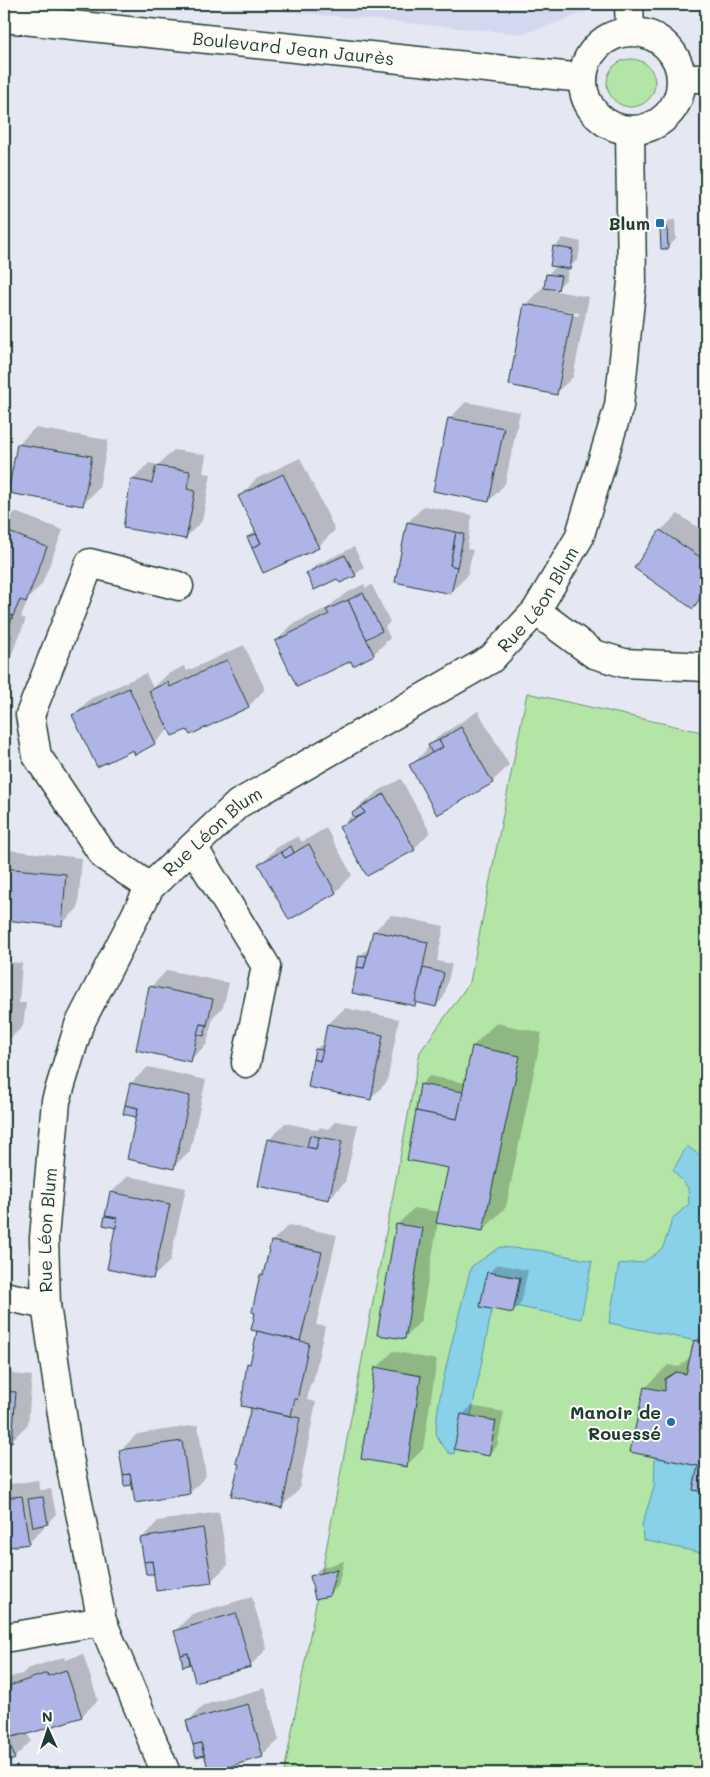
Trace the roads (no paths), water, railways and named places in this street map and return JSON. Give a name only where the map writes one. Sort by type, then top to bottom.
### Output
[{"type":"street","points":[[629,4],[630,31]]},
{"type":"street","name":"Boulevard Jean Jaurès","points":[[4,18],[583,78]]},
{"type":"street","points":[[630,31],[646,33],[660,39],[694,78],[680,95],[673,109],[646,128],[630,130],[615,127],[601,119],[590,108],[584,93],[583,78],[585,64],[593,51],[603,41],[616,34],[630,31]]},
{"type":"street","name":"Rue Léon Blum","points":[[166,1773],[102,1621],[67,1448],[46,1305],[44,1238],[56,1101],[79,1025],[150,886],[238,804],[491,659],[536,611],[579,538],[619,406],[632,282],[630,130]]},
{"type":"street","name":"Rue Léon Blum","points":[[150,886],[104,856],[37,756],[30,715],[90,563],[179,586]]},
{"type":"street","points":[[536,611],[594,654],[624,663],[706,667]]},
{"type":"street","points":[[192,847],[266,966],[246,1063]]},
{"type":"street","points":[[4,1296],[46,1305]]},
{"type":"street","points":[[4,1638],[102,1621]]},
{"type":"water","points":[[687,1146],[706,1160],[706,1343],[609,1323],[619,1264],[643,1262],[657,1253],[663,1247],[673,1218],[689,1204],[688,1188],[673,1170]]},
{"type":"water","points":[[500,1247],[537,1250],[592,1261],[581,1319],[514,1306],[520,1278],[492,1309],[471,1416],[461,1414],[454,1454],[449,1453],[437,1437],[436,1425],[438,1406],[455,1328],[471,1267]]},
{"type":"water","points":[[655,1457],[698,1466],[693,1490],[706,1492],[706,1554],[643,1540],[642,1525],[654,1487]]},
{"type":"place","name":"Blum","points":[[660,223]]},
{"type":"place","name":"Manoir de Rouessé","points":[[671,1422]]}]
